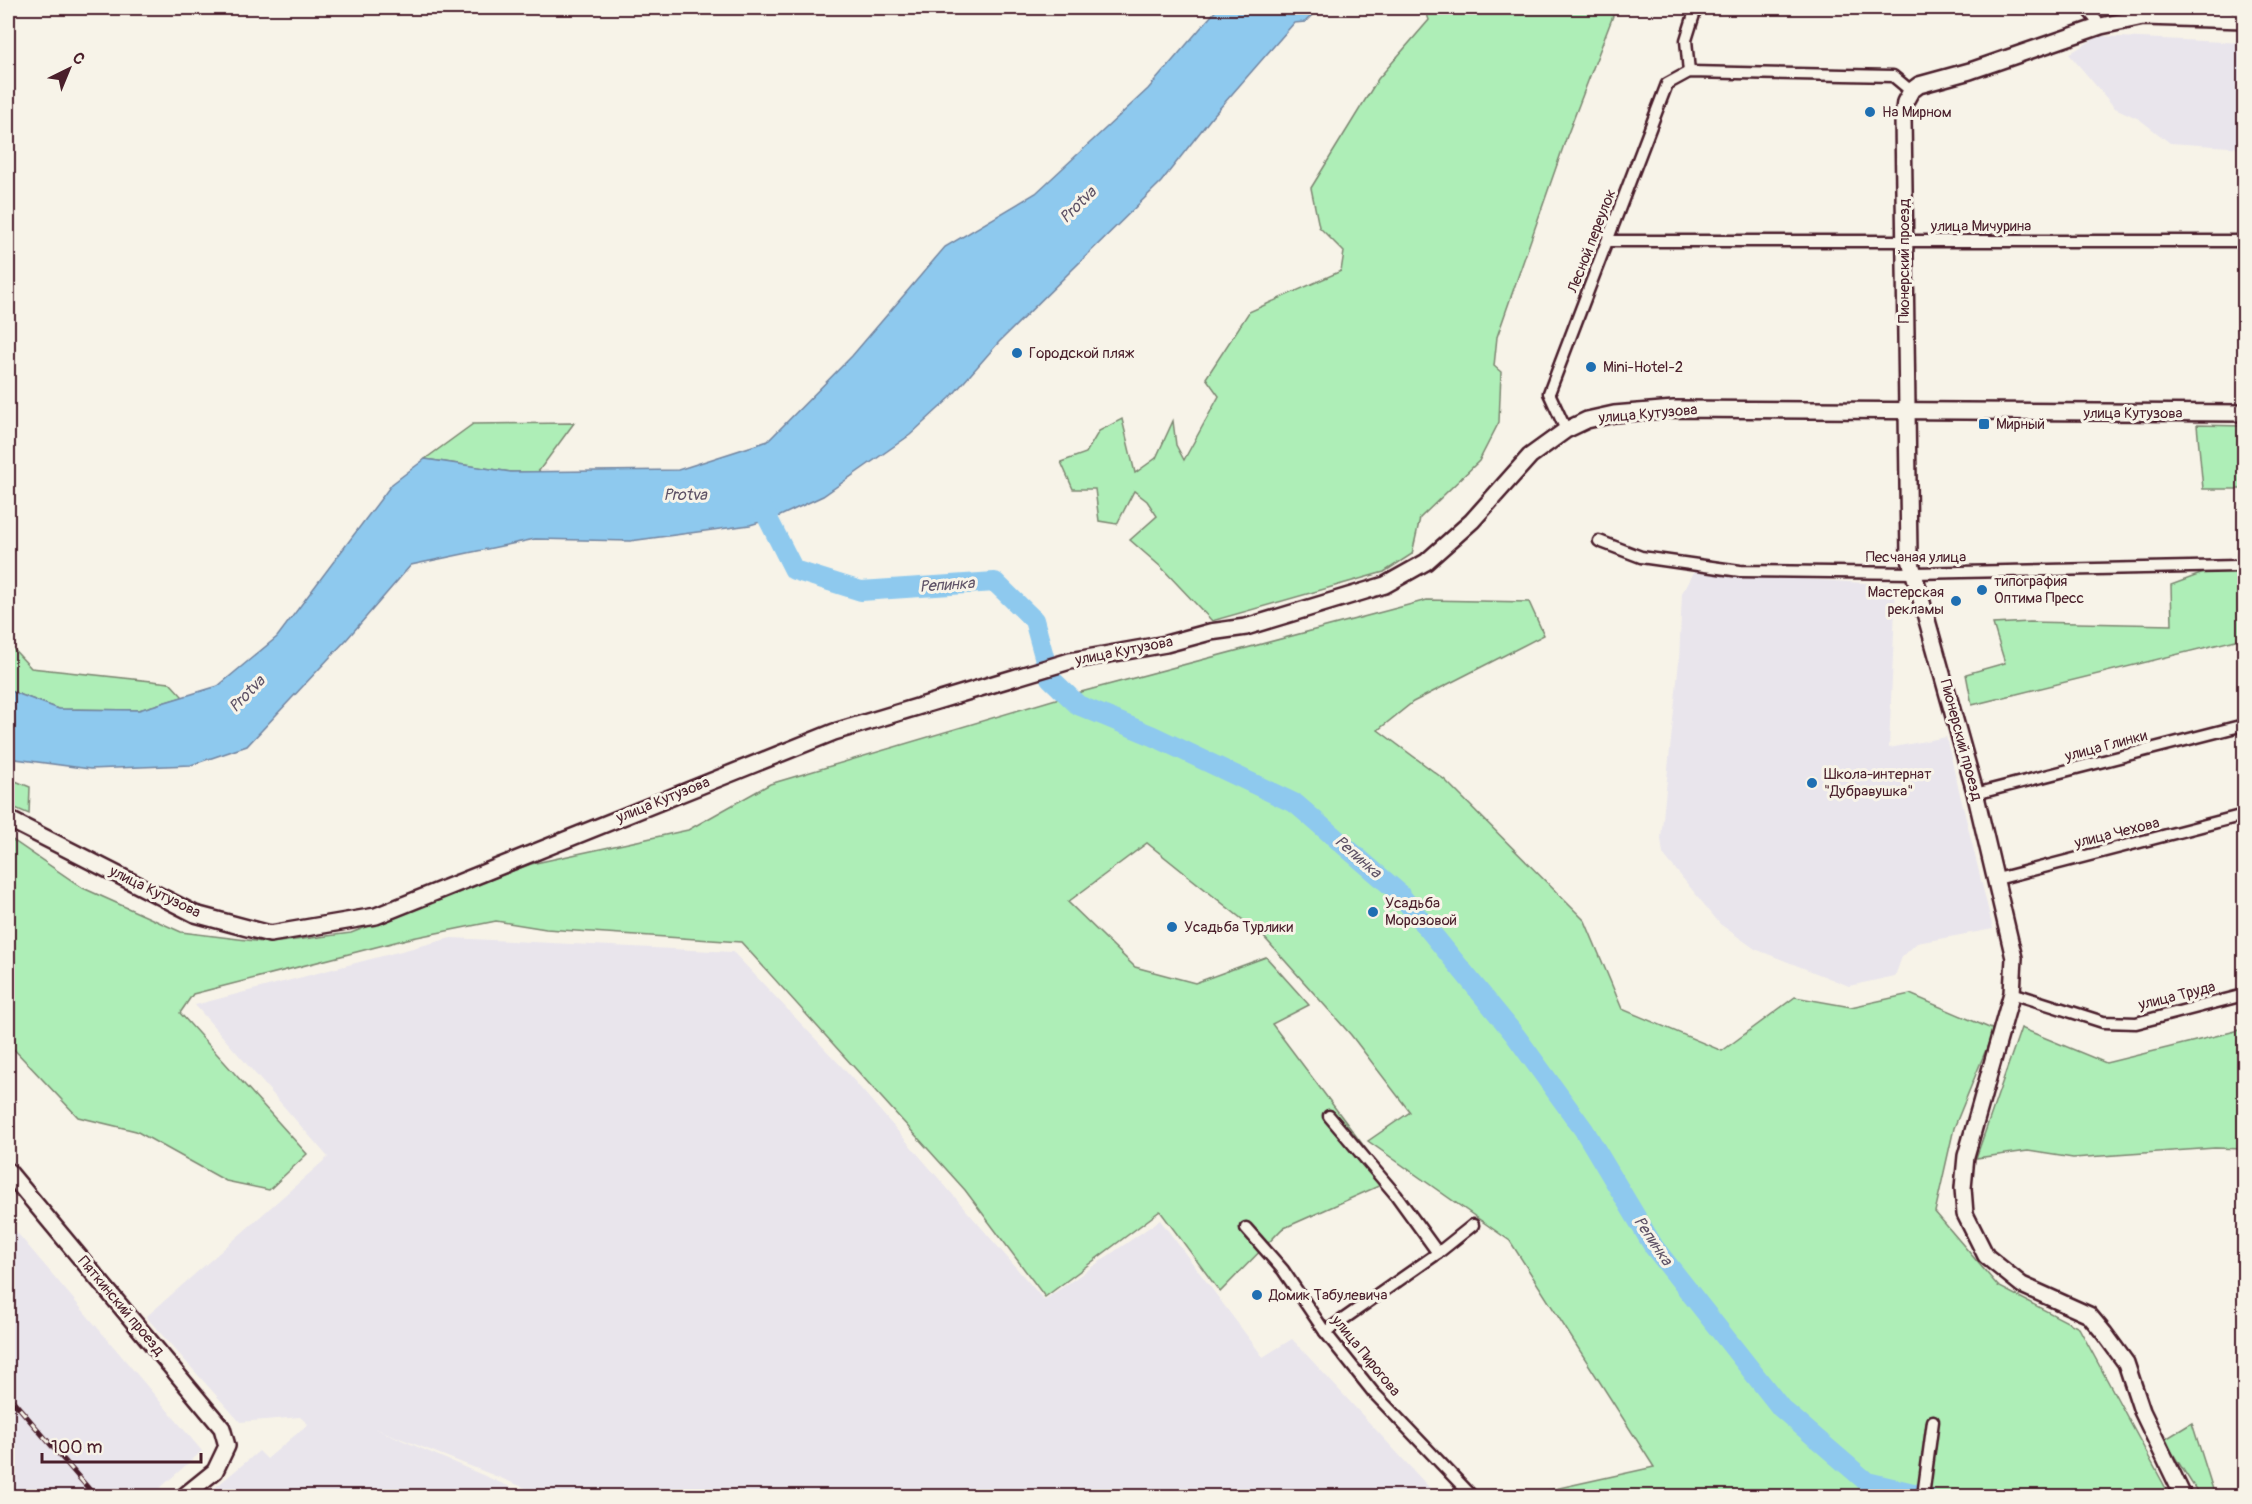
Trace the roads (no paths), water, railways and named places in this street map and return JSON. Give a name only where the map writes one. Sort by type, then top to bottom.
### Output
[{"type":"main road","points":[[1911,91],[1929,81],[1970,71],[2101,26],[2143,17],[2244,20]]},
{"type":"main road","name":"Пионерский проезд","points":[[1911,91],[1905,102],[1903,117],[1905,412],[1909,556],[1975,794],[2014,958],[2012,993],[1966,1156],[1963,1188],[1965,1214],[1986,1256],[2022,1285],[2088,1315],[2104,1333],[2126,1363],[2142,1411],[2183,1497]]},
{"type":"main road","name":"улица Кутузова","points":[[8,819],[195,914],[270,934],[376,916],[824,736],[1060,664],[1166,644],[1210,632],[1246,627],[1385,585],[1426,562],[1472,521],[1530,456],[1566,430],[1587,420],[1614,414],[1674,409],[2244,413]]},
{"type":"main road","name":"Пяткинский проезд","points":[[8,1171],[222,1428],[227,1446],[215,1471],[184,1497]]},
{"type":"street","points":[[1696,8],[1686,40],[1689,72],[1893,76],[1911,91]]},
{"type":"street","points":[[2086,8],[2101,26]]},
{"type":"street","name":"Лесной переулок","points":[[1566,430],[1549,393],[1667,84],[1689,72]]},
{"type":"street","name":"улица Мичурина","points":[[1609,240],[2244,241]]},
{"type":"street","name":"Песчаная улица","points":[[1599,541],[1641,557],[1740,572],[1915,573],[2238,566]]},
{"type":"street","name":"улица Глинки","points":[[1975,794],[2244,725]]},
{"type":"street","name":"улица Чехова","points":[[1997,879],[2244,815]]},
{"type":"street","name":"улица Труда","points":[[2012,993],[2103,1022],[2136,1023],[2244,994]]},
{"type":"street","points":[[1329,1116],[1396,1195],[1438,1253]]},
{"type":"street","points":[[1324,1332],[1438,1253],[1473,1225]]},
{"type":"street","name":"улица Пирогова","points":[[1246,1228],[1283,1270],[1324,1332],[1373,1392],[1472,1497]]},
{"type":"street","points":[[1923,1497],[1933,1421]]},
{"type":"water","name":"Protva","points":[[1218,8],[1312,8],[1313,14],[1305,22],[1294,23],[1212,117],[1161,182],[999,342],[950,398],[910,435],[823,496],[780,516],[750,525],[630,541],[535,539],[411,565],[347,639],[247,746],[191,765],[90,769],[8,758],[8,690],[59,709],[139,710],[218,686],[277,637],[392,484],[425,459],[511,472],[678,470],[768,441],[852,356],[945,247],[1036,193],[1148,89]]},
{"type":"waterway","name":"Репинка","points":[[757,497],[794,570],[861,591],[995,582],[1034,620],[1050,678],[1078,705],[1153,736],[1296,804],[1398,892],[1515,1035],[1584,1130],[1654,1247],[1781,1408],[1867,1482],[1926,1496]]},
{"type":"railway","points":[[8,1395],[95,1496]]},
{"type":"place","name":"На Мирном","points":[[1870,112]]},
{"type":"place","name":"Городской пляж","points":[[1017,353]]},
{"type":"place","name":"Mini-Hotel-2","points":[[1591,367]]},
{"type":"place","name":"Мирный","points":[[1984,424]]},
{"type":"place","name":"типография Оптима Пресс","points":[[1982,590]]},
{"type":"place","name":"Мастерская рекламы","points":[[1956,601]]},
{"type":"place","name":"Школа-интернат \"Дубравушка\"","points":[[1812,783]]},
{"type":"place","name":"Усадьба Морозовой","points":[[1373,912]]},
{"type":"place","name":"Усадьба Турлики","points":[[1172,927]]},
{"type":"place","name":"Домик Табулевича","points":[[1257,1295]]}]
